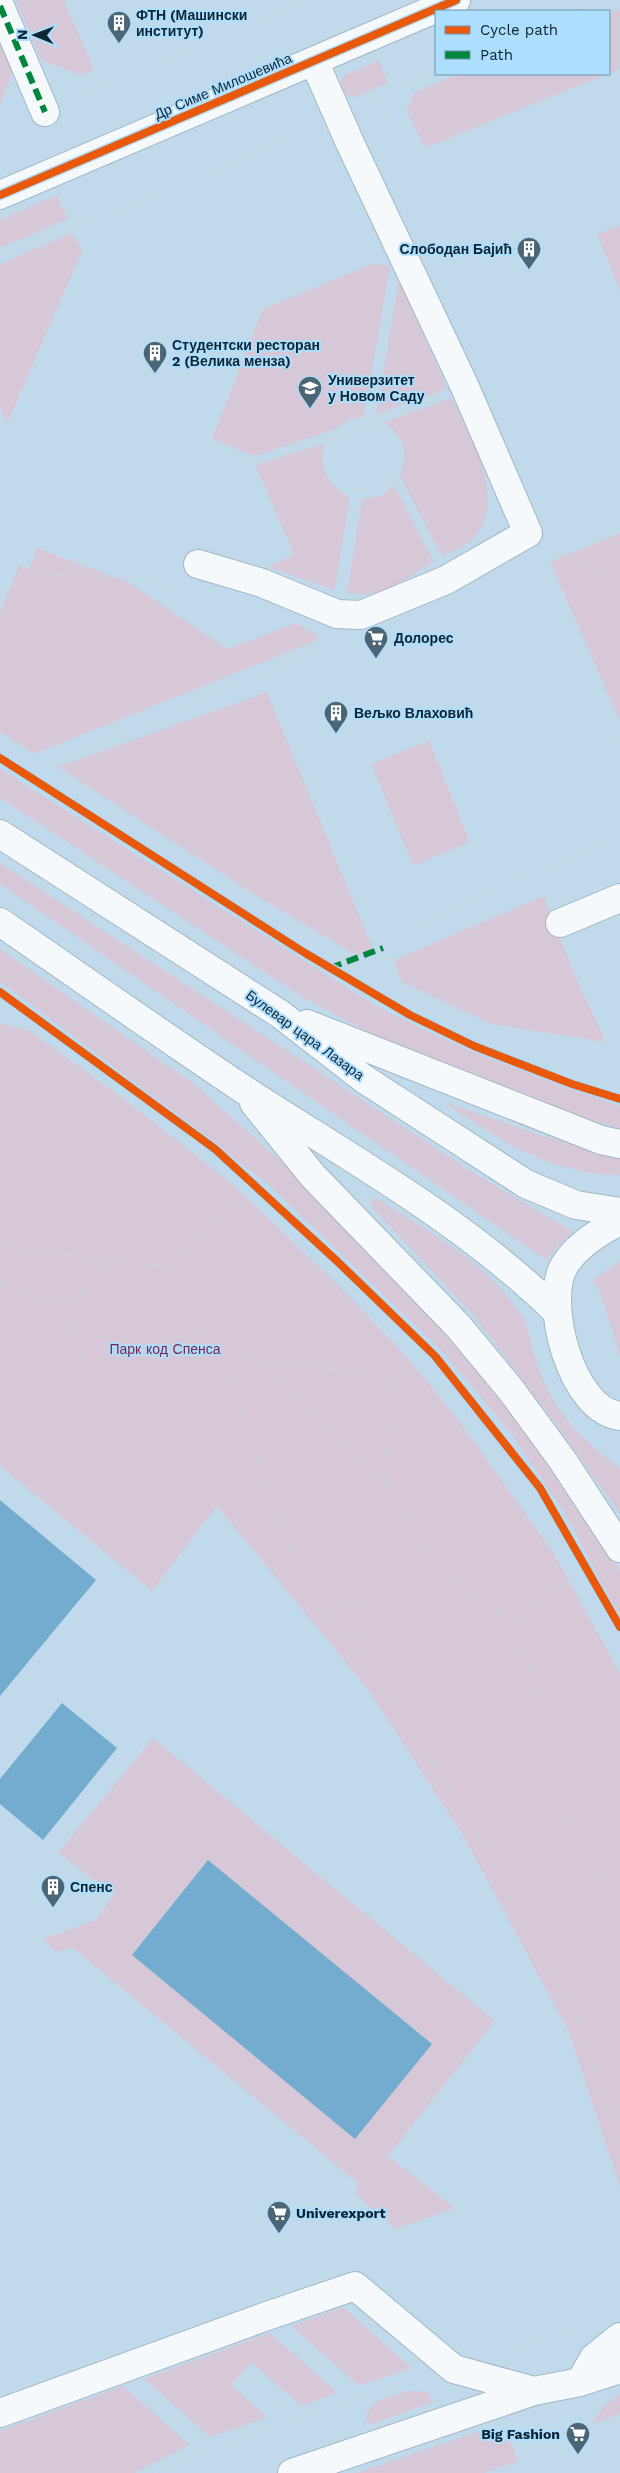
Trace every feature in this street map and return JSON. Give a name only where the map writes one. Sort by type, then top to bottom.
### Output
[{"type":"main road","name":"Др Симе Милошевића","points":[[0,195],[456,0]]},
{"type":"main road","points":[[0,6],[45,112]]},
{"type":"main road","points":[[198,564],[262,583],[336,614],[361,615],[446,580],[528,533],[464,385],[314,61]]},
{"type":"main road","name":"Булевар цара Лазара","points":[[0,834],[280,1014],[364,1079],[526,1184],[576,1205],[620,1212]]},
{"type":"main road","points":[[560,923],[620,898]]},
{"type":"main road","points":[[0,922],[240,1087],[386,1179],[479,1242],[526,1282],[557,1312]]},
{"type":"main road","points":[[280,1014],[600,1140],[620,1144]]},
{"type":"main road","points":[[240,1087],[312,1176],[458,1326],[563,1461],[620,1548]]},
{"type":"main road","points":[[618,1418],[594,1402],[579,1382],[567,1357],[557,1312],[557,1293],[564,1267],[590,1240],[620,1221]]},
{"type":"main road","points":[[0,2413],[354,2286],[454,2369],[534,2391]]},
{"type":"main road","points":[[580,2382],[594,2358],[620,2337]]},
{"type":"main road","points":[[292,2473],[534,2391],[580,2382],[620,2369]]},
{"type":"path","points":[[0,131],[306,0]]},
{"type":"path","points":[[575,10],[599,0]]},
{"type":"path","points":[[0,256],[79,222],[127,208],[243,160],[378,94],[435,69]]},
{"type":"path","points":[[378,94],[440,248]]},
{"type":"path","points":[[243,160],[251,180]]},
{"type":"path","points":[[127,208],[142,243]]},
{"type":"path","points":[[0,486],[93,255],[79,222]]},
{"type":"path","points":[[370,427],[390,300]]},
{"type":"path","points":[[370,427],[378,420],[438,397]]},
{"type":"path","points":[[229,452],[255,462],[329,437],[340,436],[353,428],[370,427],[380,431],[392,443],[396,455],[393,472],[386,481],[376,488],[359,490],[343,483],[333,469],[332,452],[340,436]]},
{"type":"path","points":[[393,472],[438,559],[446,580]]},
{"type":"path","points":[[43,767],[330,645],[359,490]]},
{"type":"path","points":[[533,566],[620,530]]},
{"type":"path","points":[[556,546],[560,555],[620,577]]},
{"type":"path","points":[[542,562],[620,743]]},
{"type":"path","points":[[0,595],[10,599],[20,573],[144,578],[174,592],[184,590]]},
{"type":"path","points":[[266,672],[403,994]]},
{"type":"path","points":[[379,940],[620,836]]},
{"type":"path","points":[[0,1246],[112,1262],[166,1266],[254,1190],[251,1182]]},
{"type":"path","points":[[0,1284],[25,1298],[61,1302],[85,1290],[112,1262]]},
{"type":"path","points":[[166,1266],[213,1345],[234,1394],[305,1587],[389,1695],[476,1828],[579,2022],[620,2144]]},
{"type":"path","points":[[61,1302],[94,1392]]},
{"type":"path","points":[[213,1345],[260,1363],[310,1365],[399,1381]]},
{"type":"path","points":[[260,1363],[385,1481],[423,1544],[478,1602],[514,1622],[550,1733],[572,1821],[599,1876],[620,1911]]},
{"type":"path","points":[[385,1481],[390,1425],[399,1381],[422,1363]]},
{"type":"path","points":[[514,1622],[576,1571]]},
{"type":"path","points":[[333,1624],[340,1620],[342,1607],[346,1604],[359,1605],[370,1611],[378,1622],[348,1644]]},
{"type":"path","points":[[612,2120],[620,2100]]},
{"type":"path","points":[[64,2322],[120,2248]]},
{"type":"path","points":[[267,2316],[359,2398]]},
{"type":"path","points":[[509,2350],[574,2328]]},
{"type":"path","points":[[159,2473],[211,2449],[424,2375],[454,2369]]},
{"type":"path","points":[[121,2370],[211,2449]]},
{"type":"path","points":[[246,2377],[294,2420]]},
{"type":"path","points":[[571,2413],[592,2428],[620,2419]]},
{"type":"green space","points":[[16,0],[64,0],[94,70],[81,75],[42,61]]},
{"type":"green space","points":[[620,9],[620,69],[610,73],[610,13]]},
{"type":"green space","points":[[0,40],[13,70],[0,106]]},
{"type":"green space","points":[[379,60],[388,83],[355,97],[344,94],[339,87],[343,76]]},
{"type":"green space","points":[[457,75],[606,75],[425,148],[406,110],[415,92]]},
{"type":"green space","points":[[57,195],[68,219],[0,248],[0,220]]},
{"type":"green space","points":[[620,225],[620,291],[597,234]]},
{"type":"green space","points":[[71,233],[83,249],[7,424],[0,407],[0,264]]},
{"type":"green space","points":[[374,263],[390,266],[364,417],[350,419],[333,430],[255,456],[212,439],[263,309]]},
{"type":"green space","points":[[399,279],[447,389],[376,415]]},
{"type":"green space","points":[[452,398],[480,460],[488,492],[487,508],[483,524],[472,540],[442,556],[400,477],[405,453],[401,440],[384,422]]},
{"type":"green space","points":[[325,443],[323,460],[327,475],[336,488],[350,497],[335,590],[268,567],[294,554],[255,465]]},
{"type":"green space","points":[[394,485],[434,562],[403,581],[382,590],[371,593],[347,593],[362,499],[381,496]]},
{"type":"green space","points":[[620,533],[620,722],[550,562]]},
{"type":"green space","points":[[37,548],[130,583],[227,649],[295,623],[318,635],[318,640],[34,754],[0,732],[0,612],[19,565],[29,569]]},
{"type":"green space","points":[[267,692],[373,949],[356,955],[252,893],[58,767]]},
{"type":"green space","points":[[429,740],[470,842],[413,866],[371,764]]},
{"type":"green space","points":[[0,769],[381,1009],[469,1050],[620,1106],[620,1129],[485,1085],[371,1034],[301,996],[0,798]]},
{"type":"green space","points":[[0,863],[471,1171],[572,1231],[546,1260],[0,884]]},
{"type":"green space","points":[[544,896],[574,973],[606,1042],[491,1024],[402,982],[394,960]]},
{"type":"green space","points":[[0,949],[197,1086],[333,1208],[401,1279],[525,1427],[572,1494],[620,1571],[620,1617],[566,1515],[512,1435],[441,1350],[267,1183],[0,981]]},
{"type":"green space","name":"Парк код Спенса","points":[[0,1023],[30,1031],[127,1101],[236,1187],[342,1289],[408,1358],[457,1418],[553,1552],[612,1658],[620,1675],[620,2187],[568,2030],[462,1834],[369,1691],[217,1506],[152,1591],[0,1466]]},
{"type":"green space","points":[[442,1101],[546,1137],[620,1155],[620,1175],[594,1173],[570,1168],[525,1152],[484,1129]]},
{"type":"green space","points":[[375,1197],[454,1248],[490,1277],[506,1294],[523,1319],[529,1332],[538,1367],[545,1384],[561,1412],[581,1435],[620,1469],[620,1514],[559,1428],[474,1316],[369,1204]]},
{"type":"green space","points":[[620,1261],[620,1356],[600,1293],[592,1280]]},
{"type":"green space","points":[[153,1738],[495,2021],[388,2156],[455,2208],[396,2229],[354,2193],[359,2184],[73,1948],[57,1952],[42,1939],[96,1920],[114,1895],[58,1853]]},
{"type":"green space","points":[[343,2307],[412,2368],[359,2386],[291,2326]]},
{"type":"green space","points":[[270,2333],[338,2393],[301,2406],[251,2362],[231,2385],[268,2417],[210,2437],[144,2379]]},
{"type":"green space","points":[[123,2386],[190,2445],[135,2473],[0,2473],[0,2431]]},
{"type":"green space","points":[[407,2391],[428,2392],[433,2402],[369,2425],[365,2415],[377,2401]]},
{"type":"green space","points":[[620,2394],[620,2414],[592,2424],[603,2407]]},
{"type":"green space","points":[[481,2431],[496,2433],[506,2438],[513,2447],[519,2461],[484,2473],[357,2473]]},
{"type":"water","points":[[0,1500],[96,1580],[0,1696]]},
{"type":"water","points":[[62,1703],[117,1748],[43,1840],[0,1804],[0,1779]]},
{"type":"water","points":[[208,1860],[432,2044],[355,2139],[132,1955]]},
{"type":"marked path","points":[[0,6],[45,112]]},
{"type":"marked path","points":[[330,968],[383,948]]},
{"type":"cycle path","points":[[0,195],[456,0]]},
{"type":"cycle path","points":[[0,758],[305,953],[410,1015],[474,1046],[572,1084],[620,1099]]},
{"type":"cycle path","points":[[0,992],[215,1149],[338,1262],[435,1356],[540,1488],[620,1627]]},
{"type":"place","name":"ФТН (Машински институт)","points":[[119,44]]},
{"type":"place","name":"Слободан Бајић","points":[[529,270]]},
{"type":"place","name":"Студентски ресторан 2 (Велика менза)","points":[[155,374]]},
{"type":"place","name":"Универзитет у Новом Саду","points":[[310,409]]},
{"type":"place","name":"Долорес","points":[[376,659]]},
{"type":"place","name":"Вељко Влаховић","points":[[336,734]]},
{"type":"place","name":"Спенс","points":[[53,1908]]},
{"type":"place","name":"Univerexport","points":[[279,2234]]},
{"type":"place","name":"Big Fashion","points":[[578,2455]]}]
